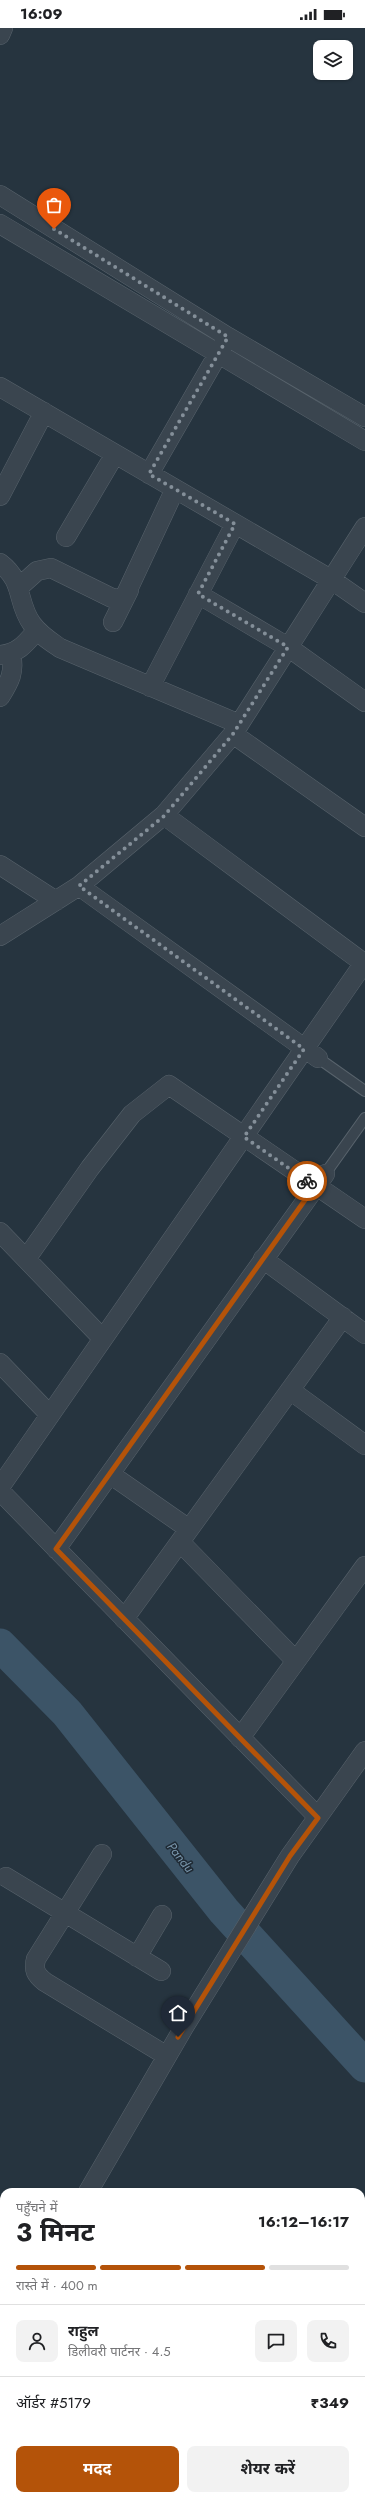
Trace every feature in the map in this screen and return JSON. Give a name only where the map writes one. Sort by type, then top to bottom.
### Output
[{"type":"street","points":[[0,35],[3,28]]},
{"type":"street","points":[[0,195],[365,441]]},
{"type":"street","points":[[0,224],[224,345],[365,417]]},
{"type":"street","points":[[149,474],[224,345]]},
{"type":"street","points":[[0,387],[332,580],[365,603]]},
{"type":"street","points":[[0,496],[44,412]]},
{"type":"street","points":[[66,537],[115,454]]},
{"type":"street","points":[[113,622],[175,488]]},
{"type":"street","points":[[150,687],[235,524]]},
{"type":"street","points":[[0,936],[79,886],[164,816],[236,729],[365,527]]},
{"type":"street","points":[[0,563],[16,578],[26,613],[37,630],[60,648],[150,687],[236,729],[365,828]]},
{"type":"street","points":[[18,588],[36,571],[51,568],[112,598],[119,599],[129,590]]},
{"type":"street","points":[[198,594],[288,647],[365,702]]},
{"type":"street","points":[[0,697],[12,676],[13,666],[5,655],[21,649],[37,630]]},
{"type":"street","points":[[0,1487],[244,1137],[311,1053],[365,964],[164,816]]},
{"type":"street","points":[[0,865],[56,901]]},
{"type":"street","points":[[79,886],[311,1053]]},
{"type":"street","points":[[26,1258],[90,1168],[132,1114],[169,1085],[244,1137],[320,1180],[365,1219]]},
{"type":"street","points":[[56,1549],[320,1180]]},
{"type":"street","points":[[0,1232],[103,1339]]},
{"type":"street","points":[[263,1259],[365,1334]]},
{"type":"street","points":[[124,1619],[343,1317]]},
{"type":"street","points":[[0,1363],[50,1415]]},
{"type":"street","points":[[290,1390],[365,1445]]},
{"type":"street","points":[[110,1474],[184,1536],[296,1661]]},
{"type":"street","points":[[0,1491],[318,1818]]},
{"type":"street","points":[[240,1738],[365,1566]]},
{"type":"street","points":[[90,2188],[184,2027],[290,1856],[365,1752]]},
{"type":"street","points":[[102,1854],[36,1959],[34,1967],[37,1976],[167,2056]]},
{"type":"street","points":[[6,1877],[161,1971]]},
{"type":"street","points":[[137,1957],[162,1914]]},
{"type":"lane","points":[[311,1053],[365,1090]]},
{"type":"lane","points":[[320,1180],[365,1118]]},
{"type":"waterway","name":"Pandu","points":[[0,1645],[67,1713],[224,1911],[365,2066]]},
{"type":"way so far","points":[[54,229],[228,337],[149,474],[235,524],[198,594],[288,647],[233,734],[164,816],[79,886],[304,1049],[244,1137],[307,1181]]},
{"type":"route","points":[[178,2037],[290,1856],[318,1818],[56,1549],[315,1186],[307,1181]]}]
